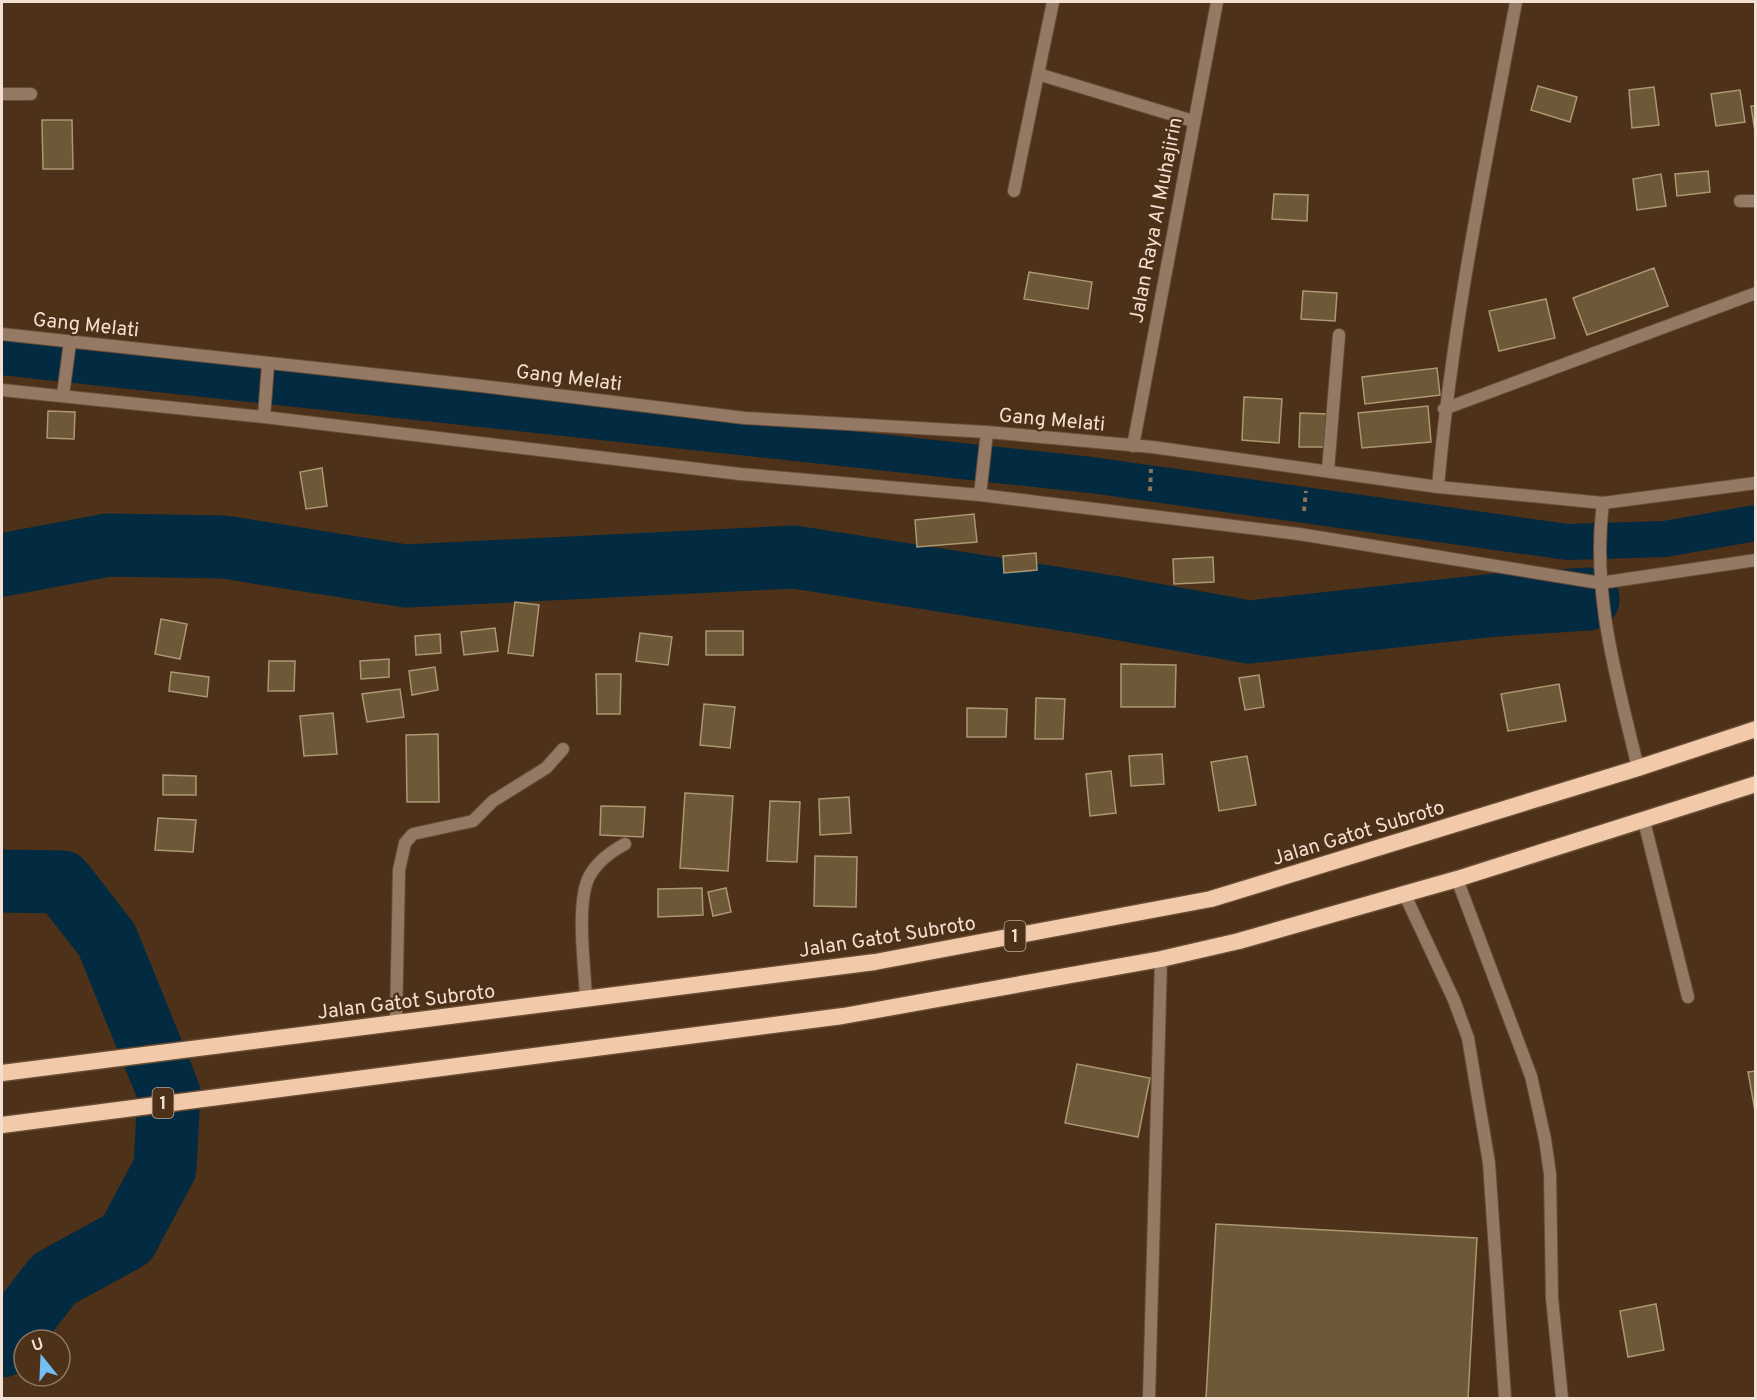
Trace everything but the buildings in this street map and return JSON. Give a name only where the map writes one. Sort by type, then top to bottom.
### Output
[{"type":"highway","name":"Jalan Gatot Subroto","points":[[2,1073],[875,962],[1211,899],[1638,768],[1755,729]]},
{"type":"highway","name":"1","points":[[2,1125],[65,1115],[843,1016],[1161,959],[1239,941],[1457,879],[1755,784]]},
{"type":"street","points":[[1014,191],[1053,2]]},
{"type":"street","name":"Jalan Raya Al Muhajirin","points":[[1133,446],[1217,2]]},
{"type":"street","points":[[1438,487],[1444,410],[1480,195],[1516,2]]},
{"type":"street","points":[[1038,74],[1193,121]]},
{"type":"street","points":[[2,94],[31,94]]},
{"type":"street","points":[[1740,201],[1755,201]]},
{"type":"street","points":[[1444,410],[1755,293]]},
{"type":"street","name":"Gang Melati","points":[[2,334],[70,346],[482,386],[745,418],[987,432],[1133,446],[1328,470],[1438,487],[1603,503],[1755,483]]},
{"type":"street","points":[[1328,470],[1339,335]]},
{"type":"street","points":[[64,389],[70,346]]},
{"type":"street","points":[[265,412],[268,364]]},
{"type":"street","points":[[2,390],[64,389],[265,412],[740,474],[980,492],[1299,534],[1600,583],[1755,560]]},
{"type":"street","points":[[980,492],[987,432]]},
{"type":"street","points":[[1603,503],[1600,529],[1600,583],[1608,640],[1638,768]]},
{"type":"street","points":[[396,1024],[399,870],[405,843],[412,834],[473,821],[493,801],[546,768],[563,749]]},
{"type":"street","points":[[1644,821],[1688,997]]},
{"type":"street","points":[[586,999],[585,893],[590,875],[610,853],[625,844]]},
{"type":"street","points":[[1457,879],[1531,1076],[1545,1139],[1550,1174],[1552,1298],[1562,1398]]},
{"type":"street","points":[[1404,894],[1454,1000],[1468,1038],[1489,1164],[1505,1398]]},
{"type":"street","points":[[1149,1398],[1161,959]]},
{"type":"path","points":[[1149,498],[1151,469]]},
{"type":"path","points":[[1302,522],[1306,493]]},
{"type":"waterway","points":[[2,357],[1091,475],[1567,542],[1665,539],[1756,523]]},
{"type":"waterway","points":[[2,565],[108,545],[224,547],[406,576],[794,557],[1105,606],[1249,632],[1496,605],[1588,599]]},
{"type":"waterway","points":[[2,881],[62,882],[107,940],[169,1093],[165,1168],[127,1239],[54,1279],[2,1346]]}]
